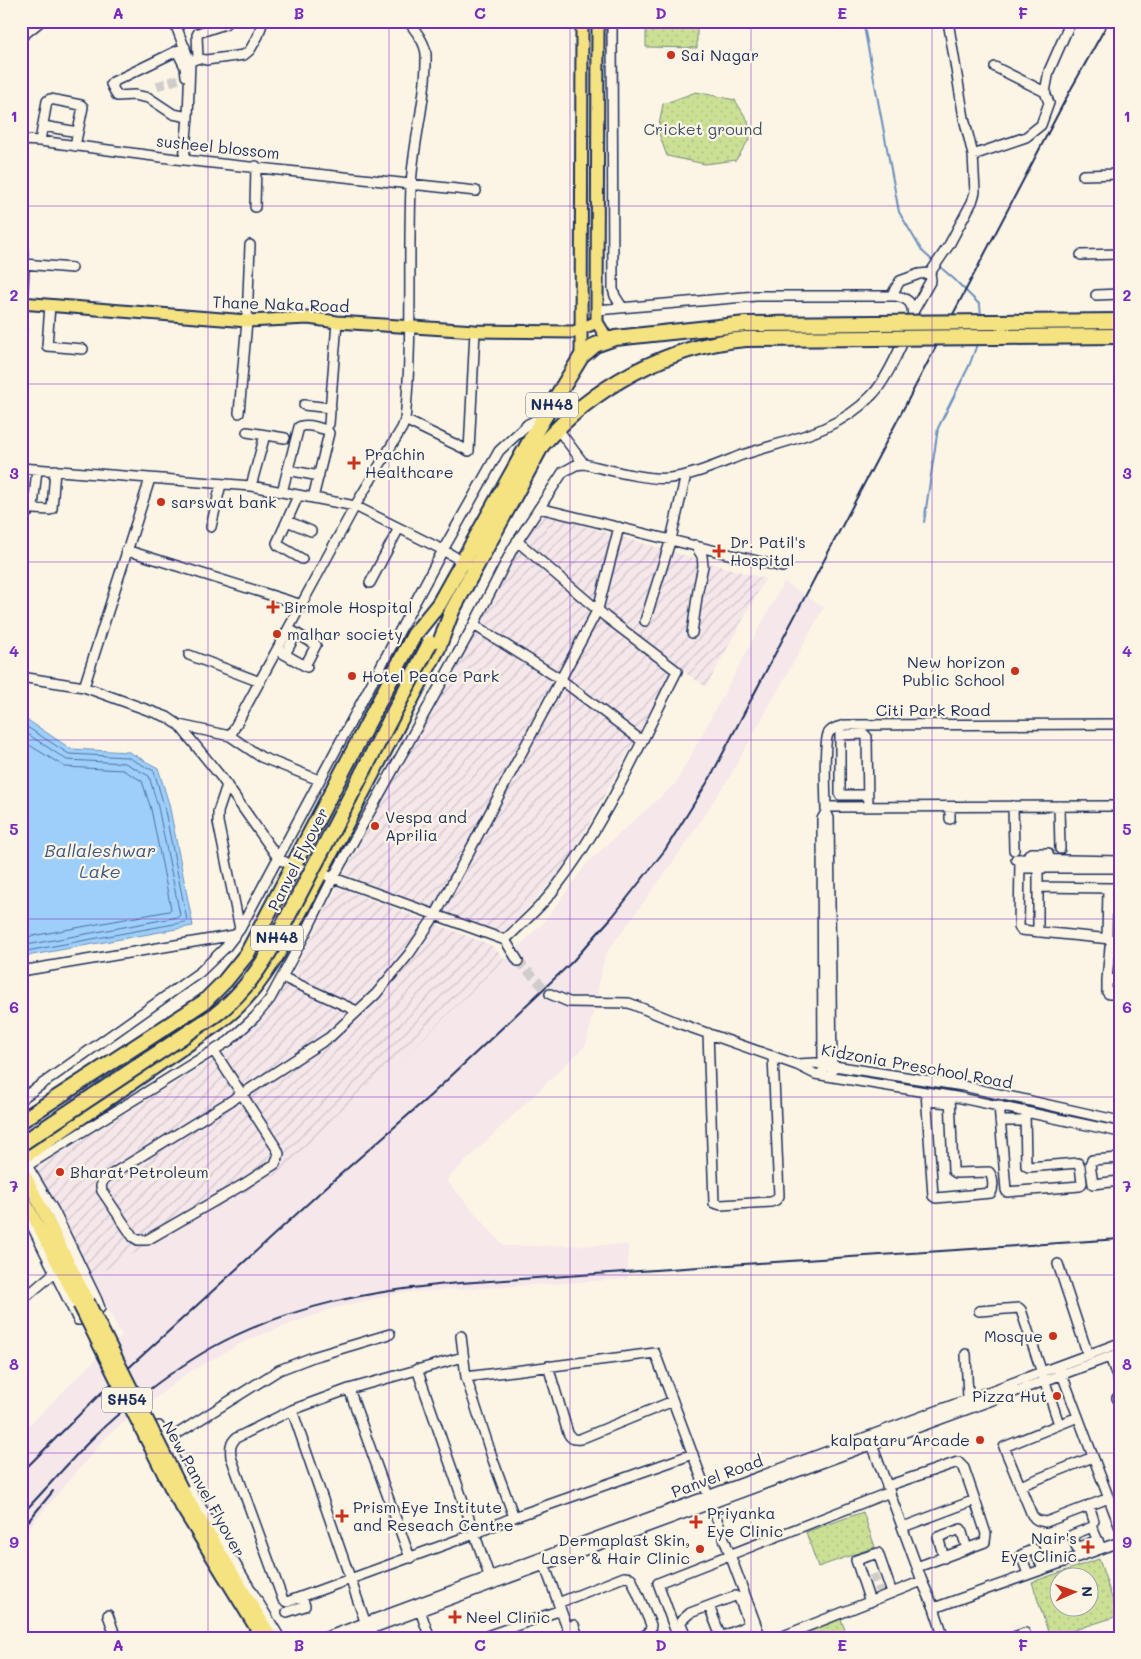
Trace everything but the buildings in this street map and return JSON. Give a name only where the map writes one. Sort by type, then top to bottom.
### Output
[{"type":"highway","name":"NH48","points":[[452,611],[469,565],[540,424],[581,357],[595,345],[615,338],[746,324],[1120,321]]},
{"type":"highway","name":"NH48","points":[[439,604],[469,565],[542,445],[557,428],[583,405],[633,373],[692,348],[711,343],[746,339],[1120,336]]},
{"type":"highway","name":"Panvel Flyover","points":[[21,1144],[216,1015],[228,1006],[251,981],[271,949],[426,641],[439,604]]},
{"type":"highway","points":[[21,1121],[204,1002],[236,969],[247,954],[294,867],[414,635],[439,604]]},
{"type":"highway","name":"Panvel Flyover","points":[[21,1133],[211,1008],[244,975],[264,945],[426,641],[452,611]]},
{"type":"highway","points":[[23,1164],[233,1012],[256,986],[268,970],[326,876],[438,648],[452,611]]},
{"type":"main road","points":[[581,357],[582,21]]},
{"type":"main road","points":[[598,21],[597,322],[606,337],[615,338]]},
{"type":"main road","name":"Thane Naka Road","points":[[22,304],[247,321],[308,318],[337,322],[475,331],[574,332],[597,322]]},
{"type":"main road","name":"New Panvel Flyover","points":[[23,1164],[84,1303],[178,1492],[269,1637]]},
{"type":"main road","name":"New Panvel Flyover","points":[[21,1193],[84,1303]]},
{"type":"street","points":[[21,37],[41,21]]},
{"type":"street","points":[[185,117],[198,32],[225,24],[228,21]]},
{"type":"street","points":[[181,49],[194,60],[244,55],[250,50],[258,36],[263,21]]},
{"type":"street","points":[[230,736],[260,682],[281,652],[302,605],[355,506],[402,428],[404,420],[410,327],[411,184],[424,89],[426,53],[423,44],[408,21]]},
{"type":"street","points":[[612,21],[613,288],[615,296],[622,307]]},
{"type":"street","points":[[913,312],[931,280],[931,272],[949,245],[974,197],[976,180],[973,155],[964,118],[948,21]]},
{"type":"street","points":[[973,155],[1026,137],[1041,125],[1049,103],[1045,92],[1049,71],[1071,21]]},
{"type":"street","points":[[176,26],[185,67],[184,160]]},
{"type":"street","points":[[181,49],[111,84],[117,96],[134,94],[149,98],[173,114],[185,117]]},
{"type":"street","points":[[995,67],[1045,92]]},
{"type":"street","points":[[40,140],[47,101],[50,99],[81,105],[75,146]]},
{"type":"street","points":[[43,126],[78,132]]},
{"type":"street","name":"susheel blossom","points":[[21,140],[40,140],[184,160],[256,166],[476,191]]},
{"type":"street","points":[[255,207],[256,166]]},
{"type":"street","points":[[1082,175],[1120,174]]},
{"type":"street","points":[[21,340],[22,245]]},
{"type":"street","points":[[239,412],[247,321],[250,246]]},
{"type":"street","points":[[1080,255],[1120,254]]},
{"type":"street","points":[[22,264],[72,268]]},
{"type":"street","points":[[891,296],[900,281],[931,272]]},
{"type":"street","points":[[1096,295],[1120,294]]},
{"type":"street","points":[[21,1205],[24,1218],[78,1320],[83,1320],[100,1308],[54,1212],[23,1164],[229,1041],[255,1017],[270,999],[282,977],[326,876],[474,625],[517,541],[563,472],[576,465],[584,464],[668,479],[686,475],[780,442],[818,431],[852,414],[873,395],[889,369],[913,320],[911,303],[906,298],[891,296],[756,296],[597,310]]},
{"type":"street","points":[[50,305],[47,346],[83,349]]},
{"type":"street","points":[[329,424],[337,322]]},
{"type":"street","points":[[404,420],[469,451],[475,331]]},
{"type":"street","points":[[304,405],[331,408]]},
{"type":"street","points":[[21,1099],[200,972],[226,947],[238,932],[498,451],[528,424],[534,421],[540,424]]},
{"type":"street","points":[[282,492],[299,427],[303,425],[327,430],[329,433],[313,498]]},
{"type":"street","points":[[557,428],[584,464]]},
{"type":"street","points":[[246,432],[285,438]]},
{"type":"street","points":[[251,486],[265,435]]},
{"type":"street","points":[[21,468],[251,486],[355,506],[469,565]]},
{"type":"street","points":[[35,469],[33,507],[34,509],[50,510],[52,509],[55,470]]},
{"type":"street","points":[[21,513],[28,512],[35,469]]},
{"type":"street","points":[[288,470],[318,476]]},
{"type":"street","points":[[645,621],[671,539],[686,475]]},
{"type":"street","points":[[84,688],[126,550],[150,479]]},
{"type":"street","points":[[211,527],[221,484]]},
{"type":"street","points":[[298,496],[277,543],[302,559]]},
{"type":"street","points":[[539,508],[782,567]]},
{"type":"street","points":[[287,521],[311,530]]},
{"type":"street","points":[[214,1051],[242,1094],[277,1149],[279,1154],[275,1164],[147,1240],[138,1240],[133,1237],[102,1191],[102,1182],[138,1158],[242,1094],[330,1037],[376,994],[409,954],[436,914],[598,609],[619,527]]},
{"type":"street","points":[[370,583],[398,528]]},
{"type":"street","points":[[505,940],[552,894],[573,865],[616,792],[677,672],[517,541]]},
{"type":"street","points":[[692,633],[703,566],[702,556],[696,545]]},
{"type":"street","points":[[126,550],[302,605]]},
{"type":"street","points":[[474,625],[560,679],[642,741]]},
{"type":"street","points":[[281,652],[306,666],[316,645],[292,631]]},
{"type":"street","points":[[189,655],[260,682]]},
{"type":"street","points":[[21,677],[84,688],[167,717],[179,725],[227,785],[278,858],[294,867],[326,876],[436,914],[505,940],[518,961]]},
{"type":"street","name":"Citi Park Road","points":[[826,809],[826,748],[829,733],[834,728],[845,725],[1120,724]]},
{"type":"street","points":[[179,725],[230,736],[261,756],[319,780]]},
{"type":"street","points":[[866,725],[866,735],[868,737],[868,807]]},
{"type":"street","points":[[866,735],[840,735],[840,792],[842,795],[867,795]]},
{"type":"street","points":[[227,785],[218,812],[218,822],[238,932]]},
{"type":"street","points":[[1013,806],[1020,859],[1019,927],[1021,930],[1120,940]]},
{"type":"street","points":[[1059,806],[1060,848]]},
{"type":"street","points":[[828,1076],[826,924],[822,820],[826,809],[868,807],[1120,806]]},
{"type":"street","points":[[950,807],[950,819]]},
{"type":"street","points":[[1020,859],[1120,861]]},
{"type":"street","points":[[1020,859],[1038,868],[1120,868]]},
{"type":"street","points":[[1038,868],[1038,932]]},
{"type":"street","points":[[1038,887],[1120,888]]},
{"type":"street","points":[[1107,939],[1108,888]]},
{"type":"street","points":[[21,971],[238,932]]},
{"type":"street","points":[[1120,946],[1110,947],[1107,980],[1107,992],[1109,994],[1120,994]]},
{"type":"street","points":[[282,977],[357,1011]]},
{"type":"street","points":[[1107,980],[1120,979]]},
{"type":"street","points":[[550,994],[569,1002],[629,1003],[686,1026],[797,1064]]},
{"type":"street","points":[[703,1031],[714,1203],[721,1205],[771,1202],[779,1196],[773,1056]]},
{"type":"street","name":"Kidzonia Preschool Road","points":[[797,1064],[815,1063],[963,1086],[1120,1121]]},
{"type":"street","name":"Kidzonia Preschool Road","points":[[797,1064],[815,1074],[927,1096],[999,1106],[1120,1132]]},
{"type":"street","points":[[927,1096],[933,1196],[936,1198],[991,1193],[993,1190],[992,1175],[989,1172],[956,1173],[953,1171],[950,1099]]},
{"type":"street","points":[[1046,1116],[1048,1105]]},
{"type":"street","points":[[999,1106],[1006,1190],[1008,1192],[1080,1186],[1082,1183],[1078,1163],[1026,1166],[1025,1111]]},
{"type":"street","points":[[1000,1121],[1025,1121]]},
{"type":"street","points":[[1120,1132],[1120,1141]]},
{"type":"street","points":[[1120,1158],[1092,1160],[1090,1164],[1093,1184],[1120,1181]]},
{"type":"street","points":[[1058,1264],[1088,1355]]},
{"type":"street","points":[[22,1299],[54,1273]]},
{"type":"street","points":[[979,1311],[1019,1308],[1021,1310],[1059,1424]]},
{"type":"street","points":[[166,1441],[279,1370],[313,1357],[390,1334]]},
{"type":"street","points":[[460,1336],[466,1377],[514,1517]]},
{"type":"street","name":"Panvel Road","points":[[1060,1370],[1088,1355],[1120,1343]]},
{"type":"street","points":[[466,1377],[655,1353],[730,1554],[752,1623]]},
{"type":"street","name":"Panvel Road","points":[[324,1638],[366,1627],[1060,1370],[1120,1353]]},
{"type":"street","points":[[966,1354],[968,1399]]},
{"type":"street","points":[[1110,1356],[1120,1385]]},
{"type":"street","points":[[463,1357],[349,1388],[292,1410],[236,1438],[232,1443],[230,1449],[231,1457],[283,1600],[287,1602],[302,1597],[474,1534],[514,1517],[693,1454]]},
{"type":"street","points":[[548,1366],[568,1433],[575,1440],[673,1401]]},
{"type":"street","points":[[417,1369],[491,1580]]},
{"type":"street","points":[[1060,1370],[1120,1528]]},
{"type":"street","name":"Panvel Road","points":[[870,1440],[968,1399],[1044,1376]]},
{"type":"street","points":[[349,1388],[410,1558]]},
{"type":"street","points":[[292,1410],[366,1627]]},
{"type":"street","points":[[1078,1417],[1004,1447],[1032,1515],[1039,1522],[1046,1522],[1109,1498]]},
{"type":"street","points":[[159,1426],[187,1484],[269,1637]]},
{"type":"street","points":[[870,1440],[944,1638]]},
{"type":"street","points":[[1020,1486],[1093,1457]]},
{"type":"street","points":[[678,1638],[658,1583],[958,1462],[964,1468],[986,1538],[982,1544],[967,1547],[917,1567]]},
{"type":"street","points":[[902,1528],[974,1500]]},
{"type":"street","points":[[1089,1506],[1094,1521]]},
{"type":"street","points":[[1078,1552],[1072,1534],[1092,1527],[1098,1545]]},
{"type":"street","points":[[943,1556],[938,1537],[961,1529],[967,1547]]},
{"type":"street","points":[[934,1608],[1042,1569],[1078,1552],[1098,1545],[1120,1542]]},
{"type":"street","points":[[1028,1574],[1021,1554],[1034,1548],[1042,1569]]},
{"type":"street","points":[[869,1599],[855,1561],[869,1555],[878,1553],[892,1590]]},
{"type":"street","points":[[543,1561],[567,1627],[574,1636]]},
{"type":"street","points":[[481,1638],[560,1606],[624,1577],[631,1578],[651,1628],[647,1635],[640,1638]]},
{"type":"street","points":[[778,1638],[880,1593],[922,1581]]},
{"type":"street","points":[[687,1638],[681,1624],[690,1613],[735,1596],[739,1598],[761,1638]]},
{"type":"street","points":[[287,1612],[304,1606],[302,1597]]},
{"type":"street","points":[[709,1606],[720,1637],[752,1623]]},
{"type":"street","points":[[418,1607],[430,1638]]},
{"type":"street","points":[[108,1615],[116,1638]]},
{"type":"street","name":"Panvel Road","points":[[346,1638],[366,1627]]},
{"type":"street","points":[[1011,1638],[1025,1632],[1027,1638]]},
{"type":"shaded area","points":[[543,514],[765,579],[706,687],[675,666],[566,866],[501,936],[344,874],[516,551]]},
{"type":"shaded area","points":[[784,582],[824,607],[729,778],[673,862],[605,955],[586,1045],[446,1180],[504,1246],[628,1245],[628,1279],[399,1293],[331,1309],[247,1340],[186,1374],[107,1436],[21,1537],[21,1433],[122,1336],[92,1277],[293,1166],[544,922],[588,862],[676,783]]},
{"type":"shaded area","points":[[338,887],[491,945],[505,959],[293,1166],[92,1277],[36,1168],[229,1050],[261,1019],[291,977]]},
{"type":"green space","points":[[646,25],[697,25],[697,48],[646,47]]},
{"type":"green space","name":"Cricket ground","points":[[696,92],[735,100],[748,121],[750,138],[736,160],[705,164],[667,156],[658,131],[663,104]]},
{"type":"green space","points":[[863,1512],[875,1547],[818,1567],[806,1532]]},
{"type":"green space","points":[[1099,1559],[1118,1616],[1050,1638],[1032,1582],[1048,1577],[1048,1616],[1098,1616],[1098,1566],[1079,1566]]},
{"type":"green space","points":[[841,1619],[848,1638],[795,1637]]},
{"type":"water","name":"Ballaleshwar Lake","points":[[21,721],[29,721],[71,749],[129,752],[158,768],[169,804],[193,926],[21,957]]},
{"type":"waterway","points":[[863,21],[899,212],[922,251],[933,261]]},
{"type":"waterway","points":[[939,266],[980,305],[981,316]]},
{"type":"waterway","points":[[924,522],[938,428],[969,366],[978,342]]},
{"type":"tunnel","points":[[157,86],[185,77]]},
{"type":"tunnel","points":[[518,961],[550,994]]},
{"type":"tunnel","points":[[873,1574],[879,1591]]},
{"type":"railway","points":[[21,1473],[98,1396],[326,1187],[431,1095],[572,962],[613,916],[665,850],[710,778],[1071,89],[1109,21]]},
{"type":"railway","points":[[21,1515],[82,1449],[108,1424],[143,1394],[177,1369],[242,1332],[302,1310],[333,1302],[396,1290],[460,1283],[1120,1239]]},
{"type":"railway","points":[[21,1530],[53,1491]]},
{"type":"place","name":"Sai Nagar","points":[[671,55]]},
{"type":"place","name":"Prachin Healthcare","points":[[354,463]]},
{"type":"place","name":"sarswat bank","points":[[161,502]]},
{"type":"place","name":"Dr. Patil's Hospital","points":[[719,551]]},
{"type":"place","name":"Birmole Hospital","points":[[273,607]]},
{"type":"place","name":"malhar society","points":[[277,634]]},
{"type":"place","name":"New horizon Public School","points":[[1015,671]]},
{"type":"place","name":"Hotel Peace Park","points":[[352,676]]},
{"type":"place","name":"Vespa and Aprilia","points":[[375,826]]},
{"type":"place","name":"Bharat Petroleum","points":[[60,1172]]},
{"type":"place","name":"Mosque","points":[[1053,1336]]},
{"type":"place","name":"Pizza Hut","points":[[1057,1396]]},
{"type":"place","name":"kalpataru Arcade","points":[[980,1440]]},
{"type":"place","name":"Prism Eye Institute and Reseach Centre","points":[[342,1516]]},
{"type":"place","name":"Priyanka Eye Clinic","points":[[696,1522]]},
{"type":"place","name":"Nair's Eye Clinic","points":[[1088,1547]]},
{"type":"place","name":"Dermaplast Skin, Laser & Hair Clinic","points":[[700,1549]]},
{"type":"place","name":"Neel Clinic","points":[[455,1617]]}]
